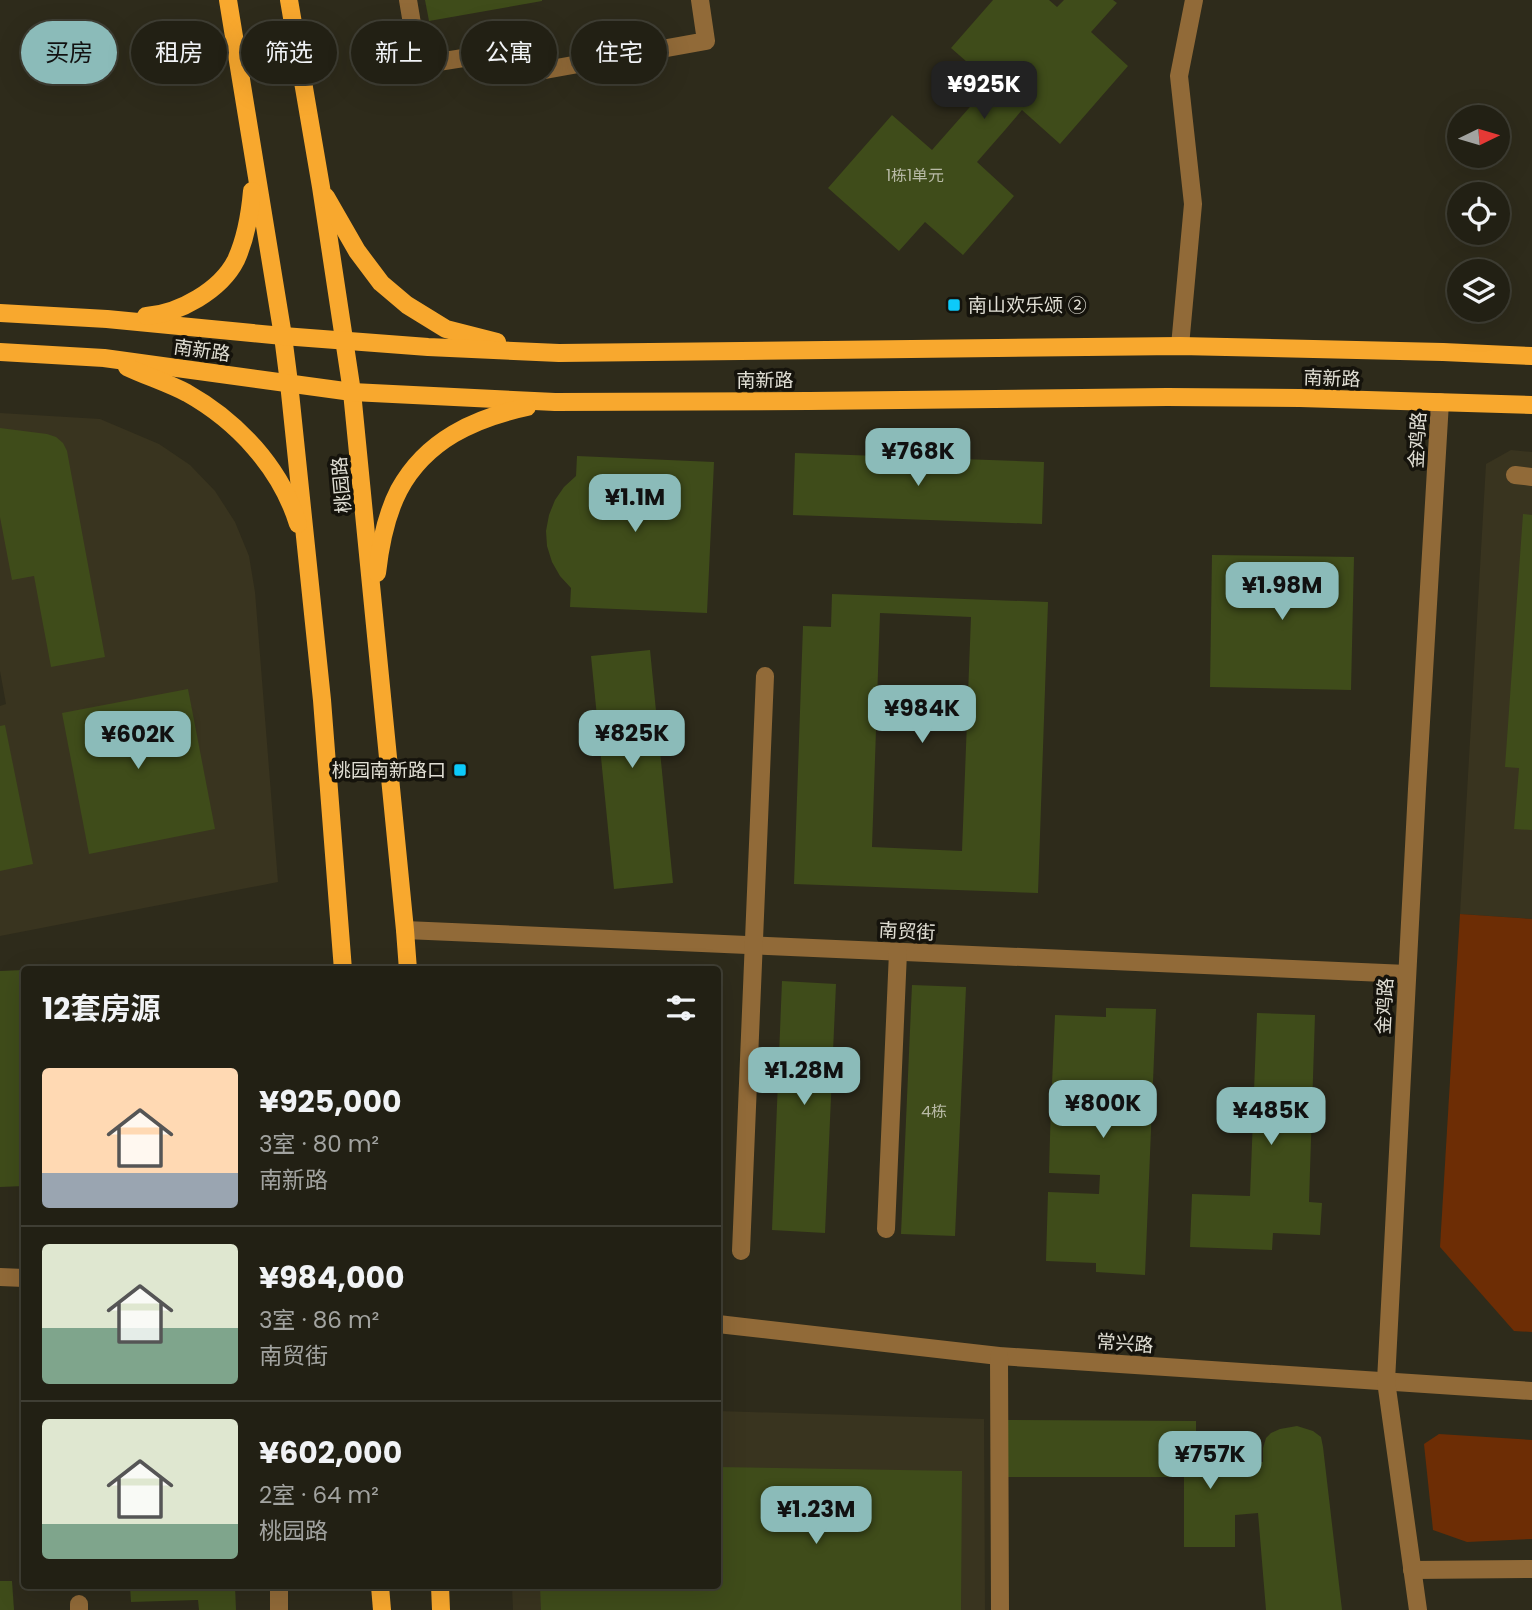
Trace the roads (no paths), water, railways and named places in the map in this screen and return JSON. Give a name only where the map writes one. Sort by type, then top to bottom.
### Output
[{"type":"main road","points":[[229,0],[289,383],[322,700],[343,966]]},
{"type":"main road","name":"桃园路","points":[[289,0],[352,392],[408,966]]},
{"type":"main road","points":[[107,319],[161,315],[190,304],[217,285],[236,261],[250,219],[254,163]]},
{"type":"main road","points":[[321,187],[357,251],[381,283],[407,305],[446,329],[484,340],[559,354]]},
{"type":"main road","name":"南新路","points":[[0,313],[107,319],[345,341],[559,354],[1180,346],[1532,356]]},
{"type":"main road","name":"南新路","points":[[0,352],[104,358],[352,392],[555,402],[1193,397],[1532,404]]},
{"type":"main road","points":[[104,358],[186,393],[223,416],[254,446],[284,491],[297,520],[307,562]]},
{"type":"main road","points":[[373,601],[384,529],[399,491],[417,464],[440,443],[468,425],[502,412],[555,402]]},
{"type":"main road","points":[[380,1589],[382,1610]]},
{"type":"main road","points":[[440,1589],[441,1610]]},
{"type":"street","points":[[408,0],[419,65],[495,52],[523,74],[706,41],[700,0]]},
{"type":"street","points":[[1180,346],[1193,204],[1179,76],[1194,0]]},
{"type":"street","name":"金鸡路","points":[[1418,1610],[1386,1381],[1440,402]]},
{"type":"street","points":[[741,1251],[765,676]]},
{"type":"street","name":"南贸街","points":[[405,930],[1407,974]]},
{"type":"street","points":[[886,1229],[898,952]]},
{"type":"street","points":[[0,1277],[21,1278]]},
{"type":"street","name":"常兴路","points":[[721,1324],[999,1356],[1532,1391]]},
{"type":"street","points":[[999,1356],[1000,1610]]},
{"type":"street","points":[[1412,1570],[1532,1569]]},
{"type":"street","points":[[279,1589],[279,1610]]},
{"type":"place","name":"南山欢乐颂 ②","points":[[954,305]]},
{"type":"place","name":"桃园南新路口","points":[[460,770]]}]
